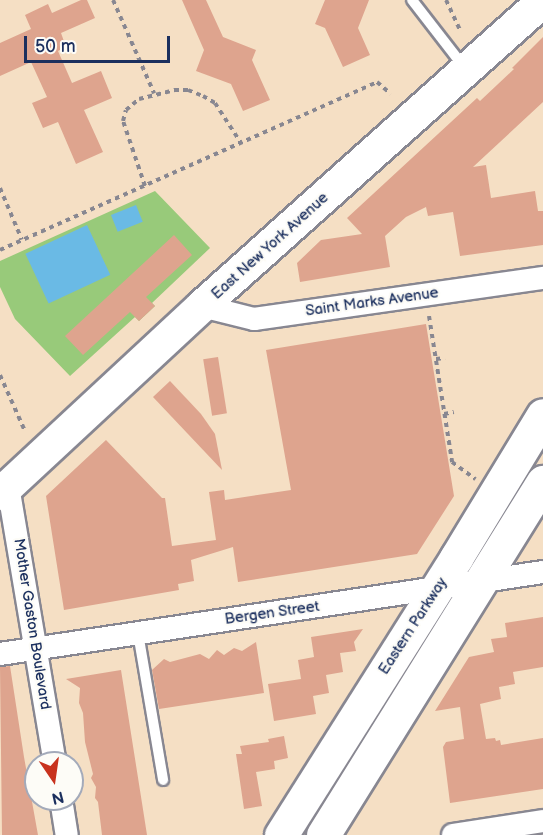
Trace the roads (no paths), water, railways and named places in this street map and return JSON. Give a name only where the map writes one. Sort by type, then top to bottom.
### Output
[{"type":"main road","name":"East New York Avenue","points":[[4,490],[202,306],[543,1]]},
{"type":"main road","name":"Eastern Parkway","points":[[281,835],[437,589],[543,415]]},
{"type":"main road","points":[[323,835],[543,482]]},
{"type":"street","name":"Saint Marks Avenue","points":[[202,306],[254,319],[543,279]]},
{"type":"street","name":"Mother Gaston Boulevard","points":[[4,490],[37,649],[53,751]]},
{"type":"street","name":"Bergen Street","points":[[0,654],[543,572]]},
{"type":"street","points":[[63,811],[67,835]]},
{"type":"street","points":[[453,835],[543,821]]},
{"type":"lane","points":[[412,0],[466,70]]},
{"type":"lane","points":[[138,633],[163,780]]},
{"type":"water","points":[[136,205],[143,222],[118,232],[111,215]]},
{"type":"water","points":[[87,225],[110,275],[49,304],[25,254]]}]
